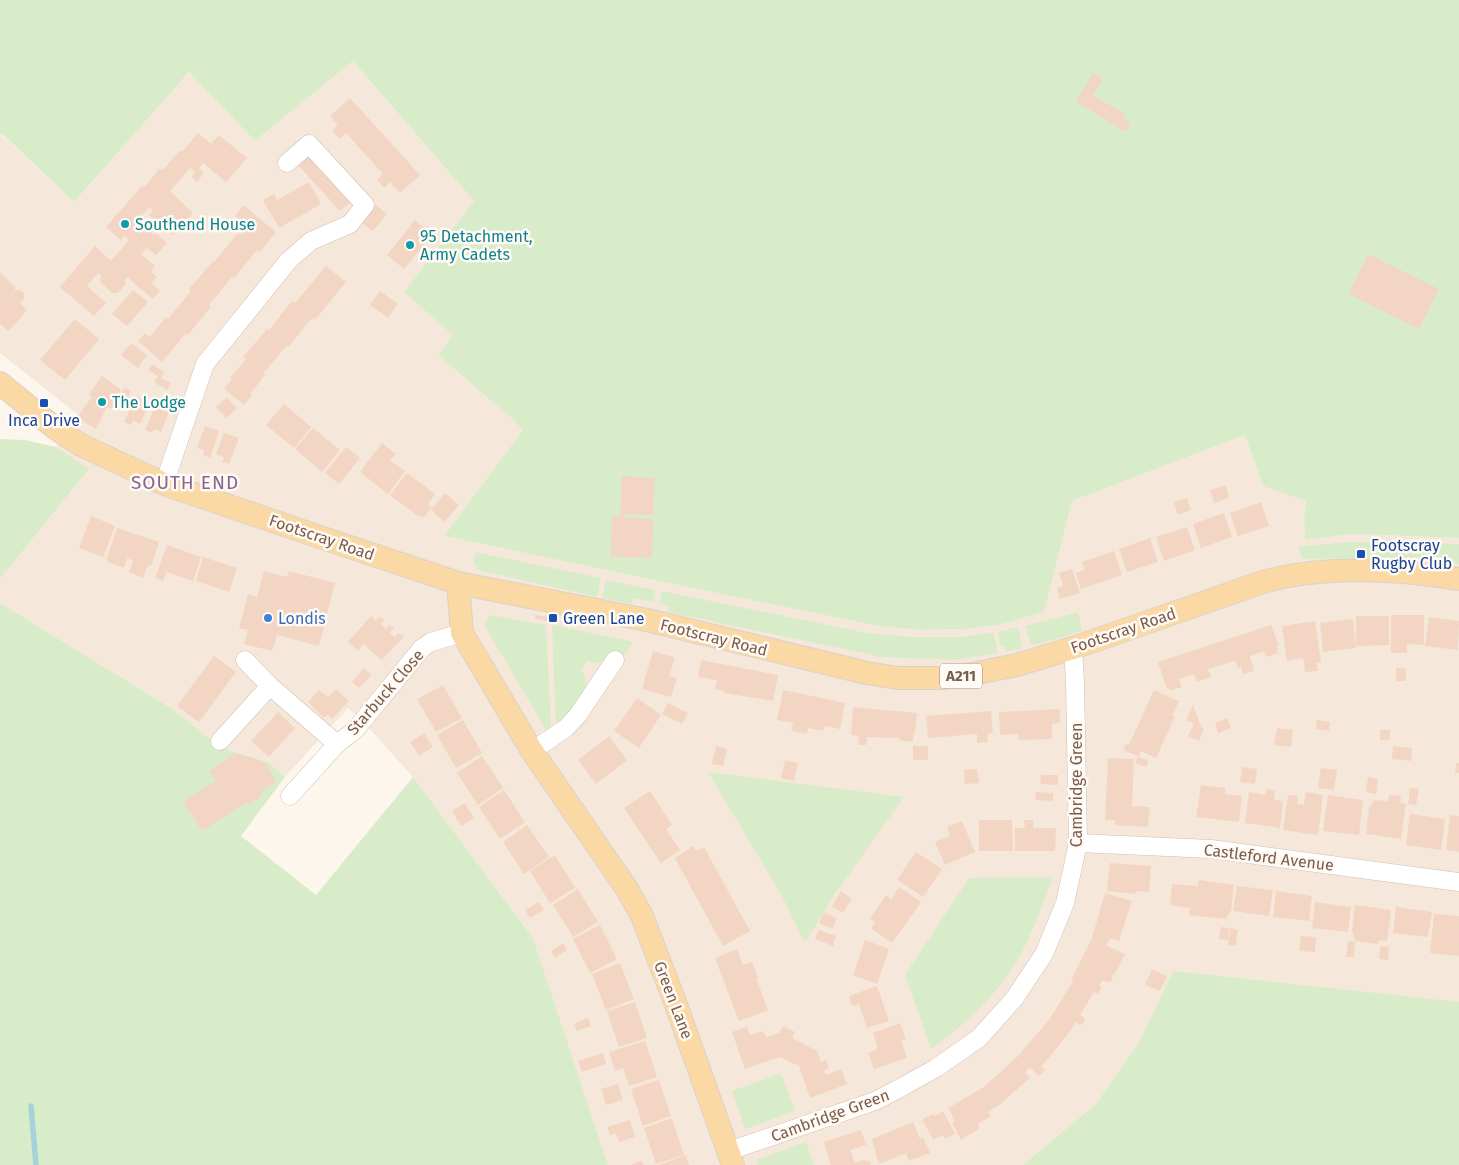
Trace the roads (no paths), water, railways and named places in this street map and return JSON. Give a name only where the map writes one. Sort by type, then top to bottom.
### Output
[{"type":"main road","name":"Footscray Road","points":[[0,383],[56,429],[81,445],[164,484],[458,583],[646,620],[854,671],[897,678],[945,678],[1017,665],[1073,648],[1266,580],[1292,574],[1333,571],[1378,571],[1435,575],[1459,579]]},
{"type":"main road","name":"Green Lane","points":[[458,583],[462,633],[532,751],[627,889],[642,916],[731,1158]]},
{"type":"street","points":[[164,484],[205,364],[289,260],[311,241],[350,224],[365,206],[309,144],[287,163]]},
{"type":"street","name":"Starbuck Close","points":[[290,796],[337,744],[354,730],[422,648],[432,642],[462,633]]},
{"type":"street","name":"Cambridge Green","points":[[731,1158],[875,1101],[936,1068],[979,1038],[1014,1000],[1044,954],[1065,904],[1078,843],[1073,648]]},
{"type":"street","name":"Starbuck Close","points":[[245,660],[270,686],[337,744]]},
{"type":"street","points":[[532,751],[566,728],[578,714],[615,660]]},
{"type":"street","points":[[220,741],[270,686]]},
{"type":"street","name":"Castleford Avenue","points":[[1078,843],[1211,848],[1459,882]]},
{"type":"waterway","points":[[31,1106],[36,1165]]},
{"type":"place","name":"Southend House","points":[[125,224]]},
{"type":"place","name":"95 Detachment, Army Cadets","points":[[410,245]]},
{"type":"place","name":"The Lodge","points":[[102,402]]},
{"type":"place","name":"Inca Drive","points":[[44,403]]},
{"type":"place","name":"Footscray Rugby Club","points":[[1361,554]]},
{"type":"place","name":"Londis","points":[[268,618]]},
{"type":"place","name":"Green Lane","points":[[553,618]]},
{"type":"district","name":"SOUTH END","points":[[185,482]]}]
